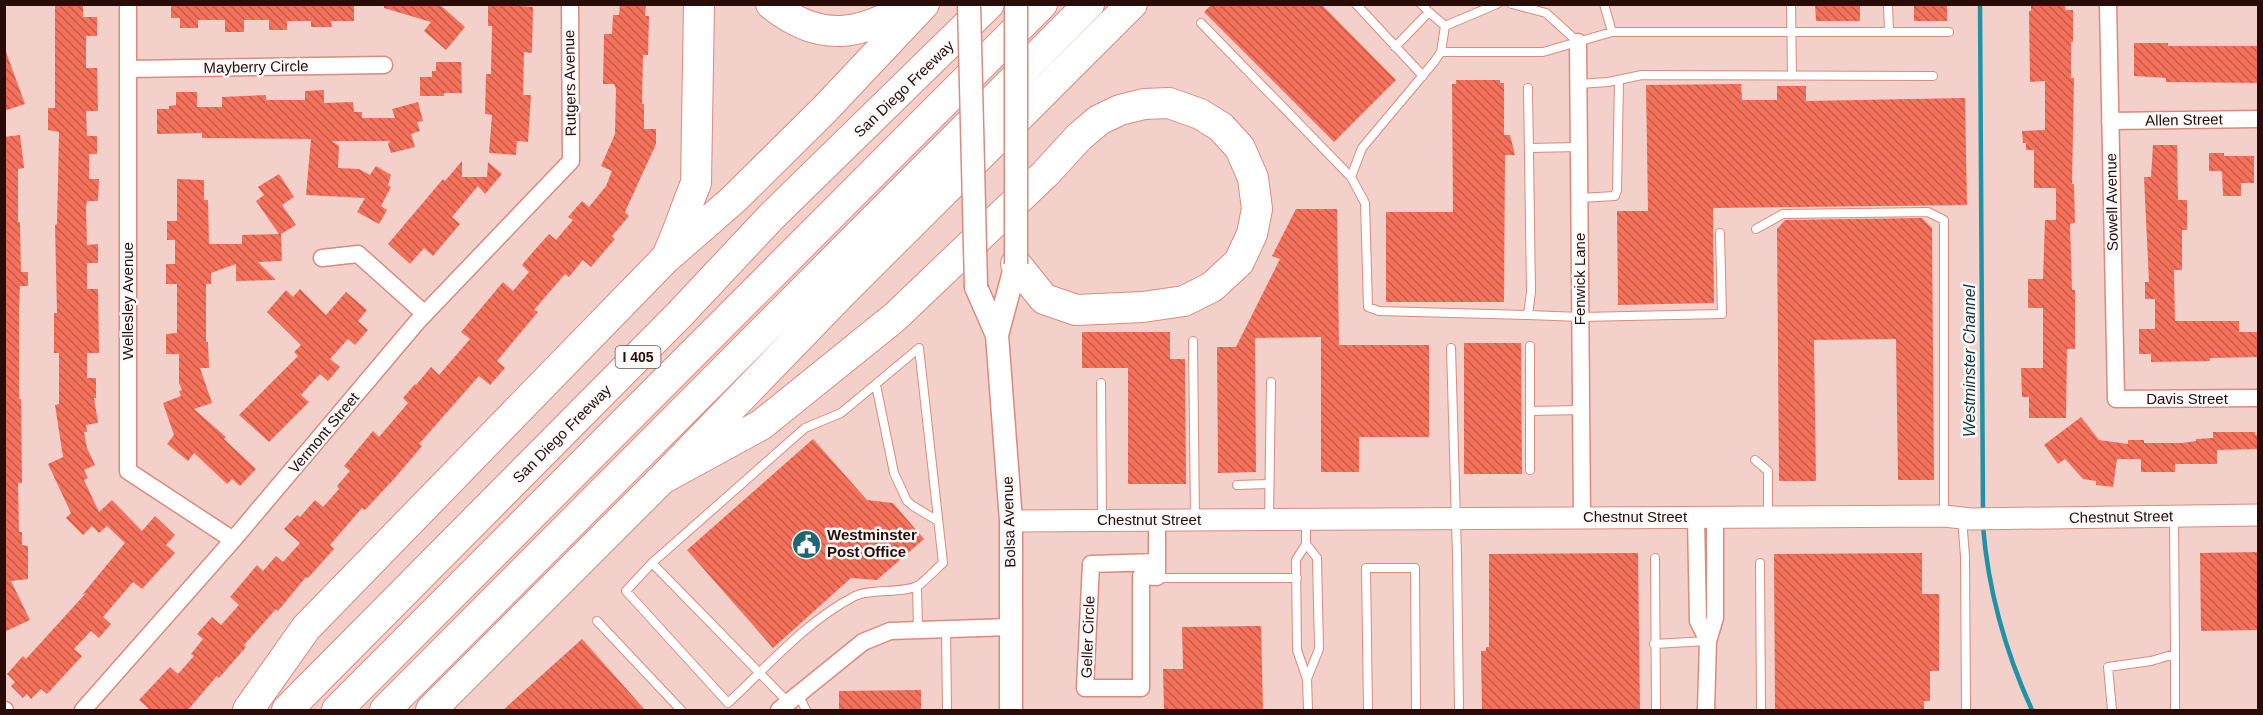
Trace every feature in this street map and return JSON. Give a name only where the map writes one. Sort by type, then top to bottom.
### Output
[{"type":"highway","points":[[664,260],[681,227],[696,183],[699,4]]},
{"type":"highway","points":[[771,4],[784,15],[809,28],[839,31],[871,25],[912,4]]},
{"type":"highway","points":[[248,711],[306,628],[664,260],[734,199],[825,109],[924,4]]},
{"type":"highway","name":"San Diego Freeway","points":[[287,711],[680,314],[771,217],[989,4]]},
{"type":"highway","points":[[337,711],[1042,4]]},
{"type":"highway","points":[[385,711],[1089,4]]},
{"type":"highway","points":[[431,711],[662,479],[840,294],[1132,4]]},
{"type":"highway","points":[[662,479],[761,425],[895,317],[1045,174],[1078,137],[1099,120],[1120,110],[1144,104],[1169,103],[1200,114],[1221,127],[1240,148],[1253,178],[1257,209],[1252,234],[1239,262],[1212,287],[1184,302],[1143,307],[1076,310],[1044,299],[1016,264]]},
{"type":"highway","points":[[725,369],[792,319],[840,294]]},
{"type":"main road","name":"Bolsa Avenue","points":[[969,4],[976,287],[997,335]]},
{"type":"main road","name":"Bolsa Avenue","points":[[1011,711],[1011,521],[997,335],[1016,264],[1016,4]]},
{"type":"street","name":"Wellesley Avenue","points":[[128,4],[128,471],[233,540]]},
{"type":"street","name":"Rutgers Avenue","points":[[570,4],[571,161]]},
{"type":"street","name":"Sowell Avenue","points":[[2108,4],[2116,399]]},
{"type":"street","name":"Fenwick Lane","points":[[1578,42],[1582,517]]},
{"type":"street","name":"Mayberry Circle","points":[[129,69],[384,64]]},
{"type":"street","name":"Allen Street","points":[[2110,121],[2259,119]]},
{"type":"street","name":"Vermont Street","points":[[83,711],[233,540],[425,314],[571,161]]},
{"type":"street","points":[[322,258],[358,254],[425,314]]},
{"type":"street","name":"Davis Street","points":[[2116,399],[2259,398]]},
{"type":"street","name":"Chestnut Street","points":[[1011,521],[1768,516],[2054,518],[2259,515]]},
{"type":"street","points":[[1705,517],[1698,621],[1708,641],[1706,711]]},
{"type":"street","points":[[1157,520],[1157,569]]},
{"type":"street","name":"Geller Circle","points":[[1091,564],[1157,569],[1141,576],[1141,688],[1086,688],[1091,564]]},
{"type":"street","points":[[788,702],[863,642],[891,631],[1010,627]]},
{"type":"lane","points":[[1356,4],[1423,76]]},
{"type":"lane","points":[[1421,4],[1445,26]]},
{"type":"lane","points":[[1445,26],[1497,4]]},
{"type":"lane","points":[[1512,4],[1546,13],[1578,42]]},
{"type":"lane","points":[[1604,4],[1612,32]]},
{"type":"lane","points":[[1791,4],[1792,75]]},
{"type":"lane","points":[[1888,4],[1889,32]]},
{"type":"lane","points":[[1395,46],[1429,12]]},
{"type":"lane","points":[[1201,23],[1351,177],[1365,203],[1368,307],[1379,311],[1581,317],[1722,314],[1720,234]]},
{"type":"lane","points":[[1351,177],[1362,148],[1423,76],[1441,51],[1445,26]]},
{"type":"lane","points":[[1441,51],[1543,52],[1612,32],[1949,32]]},
{"type":"lane","points":[[1579,84],[1641,75],[1933,76]]},
{"type":"lane","points":[[1580,198],[1608,198],[1615,196],[1617,190],[1619,80]]},
{"type":"lane","points":[[1528,88],[1531,292],[1528,315]]},
{"type":"lane","points":[[1529,148],[1579,147]]},
{"type":"lane","points":[[1756,229],[1783,213],[1928,212],[1944,220],[1959,518],[1965,556],[1966,711]]},
{"type":"lane","points":[[1193,341],[1195,520]]},
{"type":"lane","points":[[1530,346],[1530,470]]},
{"type":"lane","points":[[919,348],[938,521],[943,563],[917,586],[858,594],[826,612],[777,654],[760,674],[728,703],[626,591],[652,563],[805,428],[841,413],[919,348]]},
{"type":"lane","points":[[1451,348],[1459,711]]},
{"type":"lane","points":[[1269,519],[1270,382]]},
{"type":"lane","points":[[1101,383],[1102,520]]},
{"type":"lane","points":[[876,385],[894,473],[907,501],[938,521]]},
{"type":"lane","points":[[1530,411],[1581,410]]},
{"type":"lane","points":[[1755,460],[1768,471],[1768,516]]},
{"type":"lane","points":[[1237,486],[1269,484]]},
{"type":"lane","points":[[2174,516],[2175,711]]},
{"type":"lane","points":[[1306,519],[1306,544],[1296,560],[1297,650],[1307,679],[1308,711]]},
{"type":"lane","points":[[1306,544],[1317,558],[1319,649],[1307,679]]},
{"type":"lane","points":[[1655,558],[1656,711]]},
{"type":"lane","points":[[652,563],[788,702],[806,711]]},
{"type":"lane","points":[[1760,563],[1761,711]]},
{"type":"lane","points":[[1368,711],[1366,568],[1415,568],[1416,711]]},
{"type":"lane","points":[[1157,569],[1163,578],[1297,578]]},
{"type":"lane","points":[[917,586],[918,629]]},
{"type":"lane","points":[[597,621],[681,711]]},
{"type":"lane","points":[[946,628],[947,711]]},
{"type":"lane","points":[[1654,644],[1708,641]]},
{"type":"lane","points":[[2112,711],[2108,667],[2151,661],[2175,654]]},
{"type":"building","points":[[55,4],[83,4],[83,17],[97,17],[97,36],[86,36],[86,68],[97,68],[98,111],[86,111],[87,136],[97,136],[97,154],[89,154],[89,179],[99,179],[98,201],[87,201],[86,208],[87,245],[98,244],[98,263],[87,263],[87,289],[98,289],[99,353],[87,353],[87,378],[96,378],[96,398],[94,398],[98,423],[86,425],[87,432],[84,432],[87,448],[95,465],[84,470],[88,478],[84,480],[99,512],[112,500],[142,531],[155,516],[175,535],[166,545],[175,553],[142,589],[133,582],[103,617],[111,624],[99,638],[91,631],[74,649],[82,656],[47,694],[41,689],[31,699],[27,694],[23,698],[11,686],[15,682],[7,674],[23,656],[26,659],[86,593],[82,595],[125,543],[107,526],[99,533],[92,526],[83,535],[66,518],[71,513],[48,464],[63,457],[55,405],[59,404],[59,353],[54,353],[54,313],[57,313],[55,225],[57,224],[59,132],[48,130],[48,108],[55,108]]},
{"type":"building","points":[[171,4],[354,4],[354,21],[331,21],[332,27],[311,27],[311,21],[287,21],[287,30],[269,30],[269,20],[244,20],[244,32],[225,32],[225,20],[198,20],[198,28],[180,28],[180,18],[171,18]]},
{"type":"building","points":[[384,4],[439,4],[465,27],[446,50],[424,31],[431,22],[384,8]]},
{"type":"building","points":[[488,4],[533,7],[532,53],[524,52],[523,95],[531,95],[528,142],[517,141],[516,155],[489,153],[492,115],[485,114],[486,74],[491,74],[492,26],[488,26]]},
{"type":"building","points":[[620,4],[646,4],[645,16],[649,16],[648,55],[643,55],[642,104],[644,104],[644,129],[656,129],[656,144],[625,212],[629,216],[612,236],[615,239],[591,267],[583,260],[569,277],[565,274],[534,310],[538,312],[497,361],[505,368],[490,385],[479,376],[419,444],[422,446],[394,479],[365,510],[362,508],[330,545],[334,549],[308,578],[306,577],[278,611],[276,609],[219,678],[217,676],[187,711],[151,711],[139,700],[170,667],[178,674],[194,656],[191,654],[203,639],[197,634],[212,617],[221,625],[239,605],[230,597],[257,565],[263,571],[276,556],[283,562],[300,543],[284,529],[297,515],[300,517],[315,500],[323,507],[339,489],[337,486],[350,471],[344,466],[373,431],[379,437],[408,403],[403,398],[415,384],[431,367],[439,375],[470,339],[461,332],[503,282],[513,291],[529,272],[522,265],[532,253],[549,234],[556,240],[573,220],[568,217],[582,201],[589,207],[606,186],[612,171],[601,166],[615,134],[616,89],[614,84],[603,84],[604,34],[612,34],[613,15],[619,15]]},
{"type":"building","points":[[1212,4],[1321,4],[1396,80],[1334,142],[1204,12]]},
{"type":"building","points":[[1815,4],[1860,4],[1860,21],[1816,21]]},
{"type":"building","points":[[1914,4],[1947,4],[1947,21],[1914,21]]},
{"type":"building","points":[[2031,4],[2065,4],[2065,10],[2073,10],[2071,78],[2074,78],[2072,184],[2074,184],[2075,223],[2070,224],[2072,290],[2075,290],[2075,349],[2067,349],[2066,418],[2029,418],[2029,397],[2022,397],[2021,368],[2043,368],[2043,308],[2028,308],[2028,279],[2043,279],[2045,220],[2056,220],[2056,188],[2034,188],[2034,150],[2026,150],[2026,143],[2023,143],[2022,131],[2045,130],[2045,81],[2030,82],[2029,11],[2031,11]]},
{"type":"building","points":[[2134,43],[2168,43],[2168,46],[2259,46],[2259,83],[2166,82],[2166,78],[2134,76]]},
{"type":"building","points":[[4,52],[6,52],[25,104],[4,111]]},
{"type":"building","points":[[436,62],[461,62],[462,93],[420,96],[420,77],[432,77],[432,71],[436,71]]},
{"type":"building","points":[[1456,80],[1500,80],[1500,83],[1504,83],[1504,135],[1510,135],[1515,155],[1505,155],[1504,302],[1386,302],[1386,212],[1453,212],[1452,84],[1456,84]]},
{"type":"building","points":[[1741,84],[1742,100],[1777,100],[1777,86],[1806,86],[1806,101],[1965,98],[1967,205],[1713,208],[1714,303],[1618,305],[1617,211],[1648,211],[1646,85]]},
{"type":"building","points":[[324,90],[324,103],[353,102],[354,112],[362,112],[362,118],[395,118],[392,109],[418,102],[423,121],[417,122],[420,131],[411,134],[415,147],[391,153],[388,144],[390,141],[332,141],[339,146],[338,168],[359,169],[370,175],[376,166],[391,175],[388,185],[391,187],[381,206],[387,210],[379,224],[357,212],[365,198],[306,195],[311,139],[202,138],[202,133],[157,134],[157,109],[169,109],[169,106],[176,105],[176,92],[197,92],[197,107],[222,107],[222,97],[266,95],[266,100],[305,100],[305,91]]},
{"type":"building","points":[[20,135],[24,168],[18,169],[18,222],[20,222],[21,272],[28,272],[28,286],[20,286],[19,399],[21,399],[22,483],[18,483],[19,532],[22,532],[22,545],[28,546],[28,579],[11,581],[30,620],[4,632],[4,137]]},
{"type":"building","points":[[2153,145],[2177,145],[2178,200],[2187,200],[2187,230],[2182,230],[2182,270],[2174,270],[2175,321],[2239,321],[2239,332],[2259,332],[2259,357],[2151,362],[2151,354],[2139,354],[2139,329],[2155,329],[2155,299],[2145,299],[2145,282],[2149,282],[2144,177],[2151,177]]},
{"type":"building","points":[[2209,153],[2224,153],[2224,156],[2254,156],[2254,183],[2241,183],[2241,196],[2223,196],[2222,171],[2209,171]]},
{"type":"building","points":[[462,161],[462,177],[487,177],[488,162],[502,174],[485,194],[478,186],[452,217],[460,224],[433,256],[424,248],[410,264],[388,244],[443,179],[445,181]]},
{"type":"building","points":[[279,174],[294,197],[282,205],[296,225],[281,234],[282,261],[258,262],[276,280],[236,281],[236,264],[211,273],[211,284],[206,284],[206,342],[208,342],[209,368],[200,368],[212,403],[194,409],[226,437],[224,439],[256,469],[240,486],[232,479],[227,484],[194,453],[188,461],[167,444],[174,435],[163,403],[181,396],[179,391],[182,390],[179,383],[179,354],[166,354],[166,334],[177,333],[177,284],[166,284],[166,264],[175,264],[175,240],[167,240],[167,221],[177,221],[177,179],[204,180],[204,200],[208,200],[209,244],[242,244],[242,235],[279,234],[256,201],[264,195],[258,187]]},
{"type":"building","points":[[1296,209],[1337,209],[1339,345],[1429,345],[1429,437],[1359,437],[1359,472],[1321,472],[1321,337],[1255,338],[1256,472],[1218,473],[1217,347],[1236,347],[1280,259],[1272,256]]},
{"type":"building","points":[[1922,218],[1932,228],[1934,480],[1898,480],[1896,339],[1814,340],[1816,481],[1779,481],[1777,229],[1785,220]]},
{"type":"building","points":[[300,289],[326,315],[346,292],[367,310],[358,321],[368,330],[355,345],[348,339],[330,359],[340,367],[328,381],[320,374],[301,395],[309,402],[269,442],[239,415],[298,356],[294,352],[301,345],[267,312],[286,290],[293,297]]},
{"type":"building","points":[[1082,332],[1170,332],[1170,359],[1185,359],[1186,484],[1128,484],[1128,368],[1082,368]]},
{"type":"building","points":[[1464,343],[1521,343],[1522,474],[1464,474]]},
{"type":"building","points":[[2081,417],[2099,440],[2128,444],[2128,440],[2144,440],[2144,443],[2182,443],[2213,438],[2213,432],[2255,432],[2255,435],[2259,435],[2259,449],[2217,450],[2217,464],[2175,464],[2175,472],[2141,472],[2141,459],[2117,459],[2113,487],[2096,485],[2096,481],[2083,479],[2065,459],[2058,464],[2044,445]]},
{"type":"building","name":"Westminster Post Office","points":[[813,439],[867,500],[893,503],[924,539],[877,580],[851,578],[773,648],[687,550]]},
{"type":"building","points":[[2259,552],[2259,630],[2201,631],[2200,553]]},
{"type":"building","points":[[1638,553],[1640,711],[1581,711],[1581,709],[1482,711],[1481,651],[1486,651],[1486,647],[1489,647],[1489,554]]},
{"type":"building","points":[[1922,553],[1922,594],[1939,594],[1939,671],[1930,671],[1930,701],[1924,701],[1924,711],[1775,711],[1774,554]]},
{"type":"building","points":[[1261,626],[1263,711],[1164,711],[1163,669],[1183,669],[1182,627]]},
{"type":"building","points":[[582,639],[646,711],[502,711]]},
{"type":"building","points":[[921,690],[921,711],[839,711],[839,691]]},
{"type":"waterway","name":"Westminster Channel","points":[[1980,4],[1983,514]]},
{"type":"waterway","name":"Westminster Channel","points":[[1983,526],[1989,573],[2006,643],[2032,710]]},
{"type":"place","name":"Westminster Post Office","points":[[806,544]]}]
